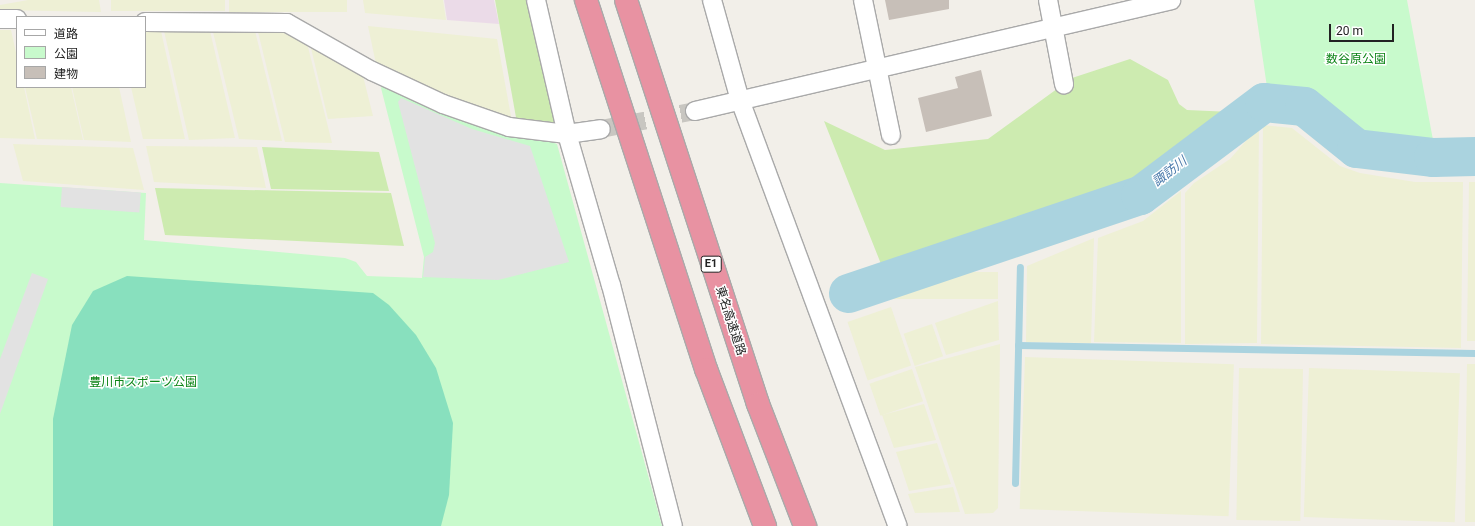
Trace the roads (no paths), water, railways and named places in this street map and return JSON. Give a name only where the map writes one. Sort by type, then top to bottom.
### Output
[{"type":"highway","points":[[586,0],[706,370],[765,526]]},
{"type":"highway","name":"東名高速道路","points":[[626,0],[758,404],[805,526]]},
{"type":"street","points":[[536,0],[567,134],[611,285],[673,526]]},
{"type":"street","points":[[712,0],[740,100],[898,526]]},
{"type":"street","points":[[863,0],[891,135]]},
{"type":"street","points":[[1048,0],[1064,84]]},
{"type":"street","points":[[695,111],[1053,26],[1171,0]]},
{"type":"street","points":[[0,19],[16,19]]},
{"type":"street","points":[[146,22],[287,23],[372,71],[443,104],[509,127],[567,134],[601,129]]},
{"type":"waterway","name":"諏訪川","points":[[848,293],[1140,195],[1264,102],[1304,106],[1356,148],[1433,157],[1475,156]]},
{"type":"waterway","points":[[1015,483],[1020,267]]},
{"type":"waterway","points":[[1018,345],[1475,353]]},
{"type":"tunnel","points":[[601,129],[695,111]]},
{"type":"park label","name":"数谷原公園","points":[[1356,60]]},
{"type":"park label","name":"豊川市スポーツ公園","points":[[143,383]]}]
